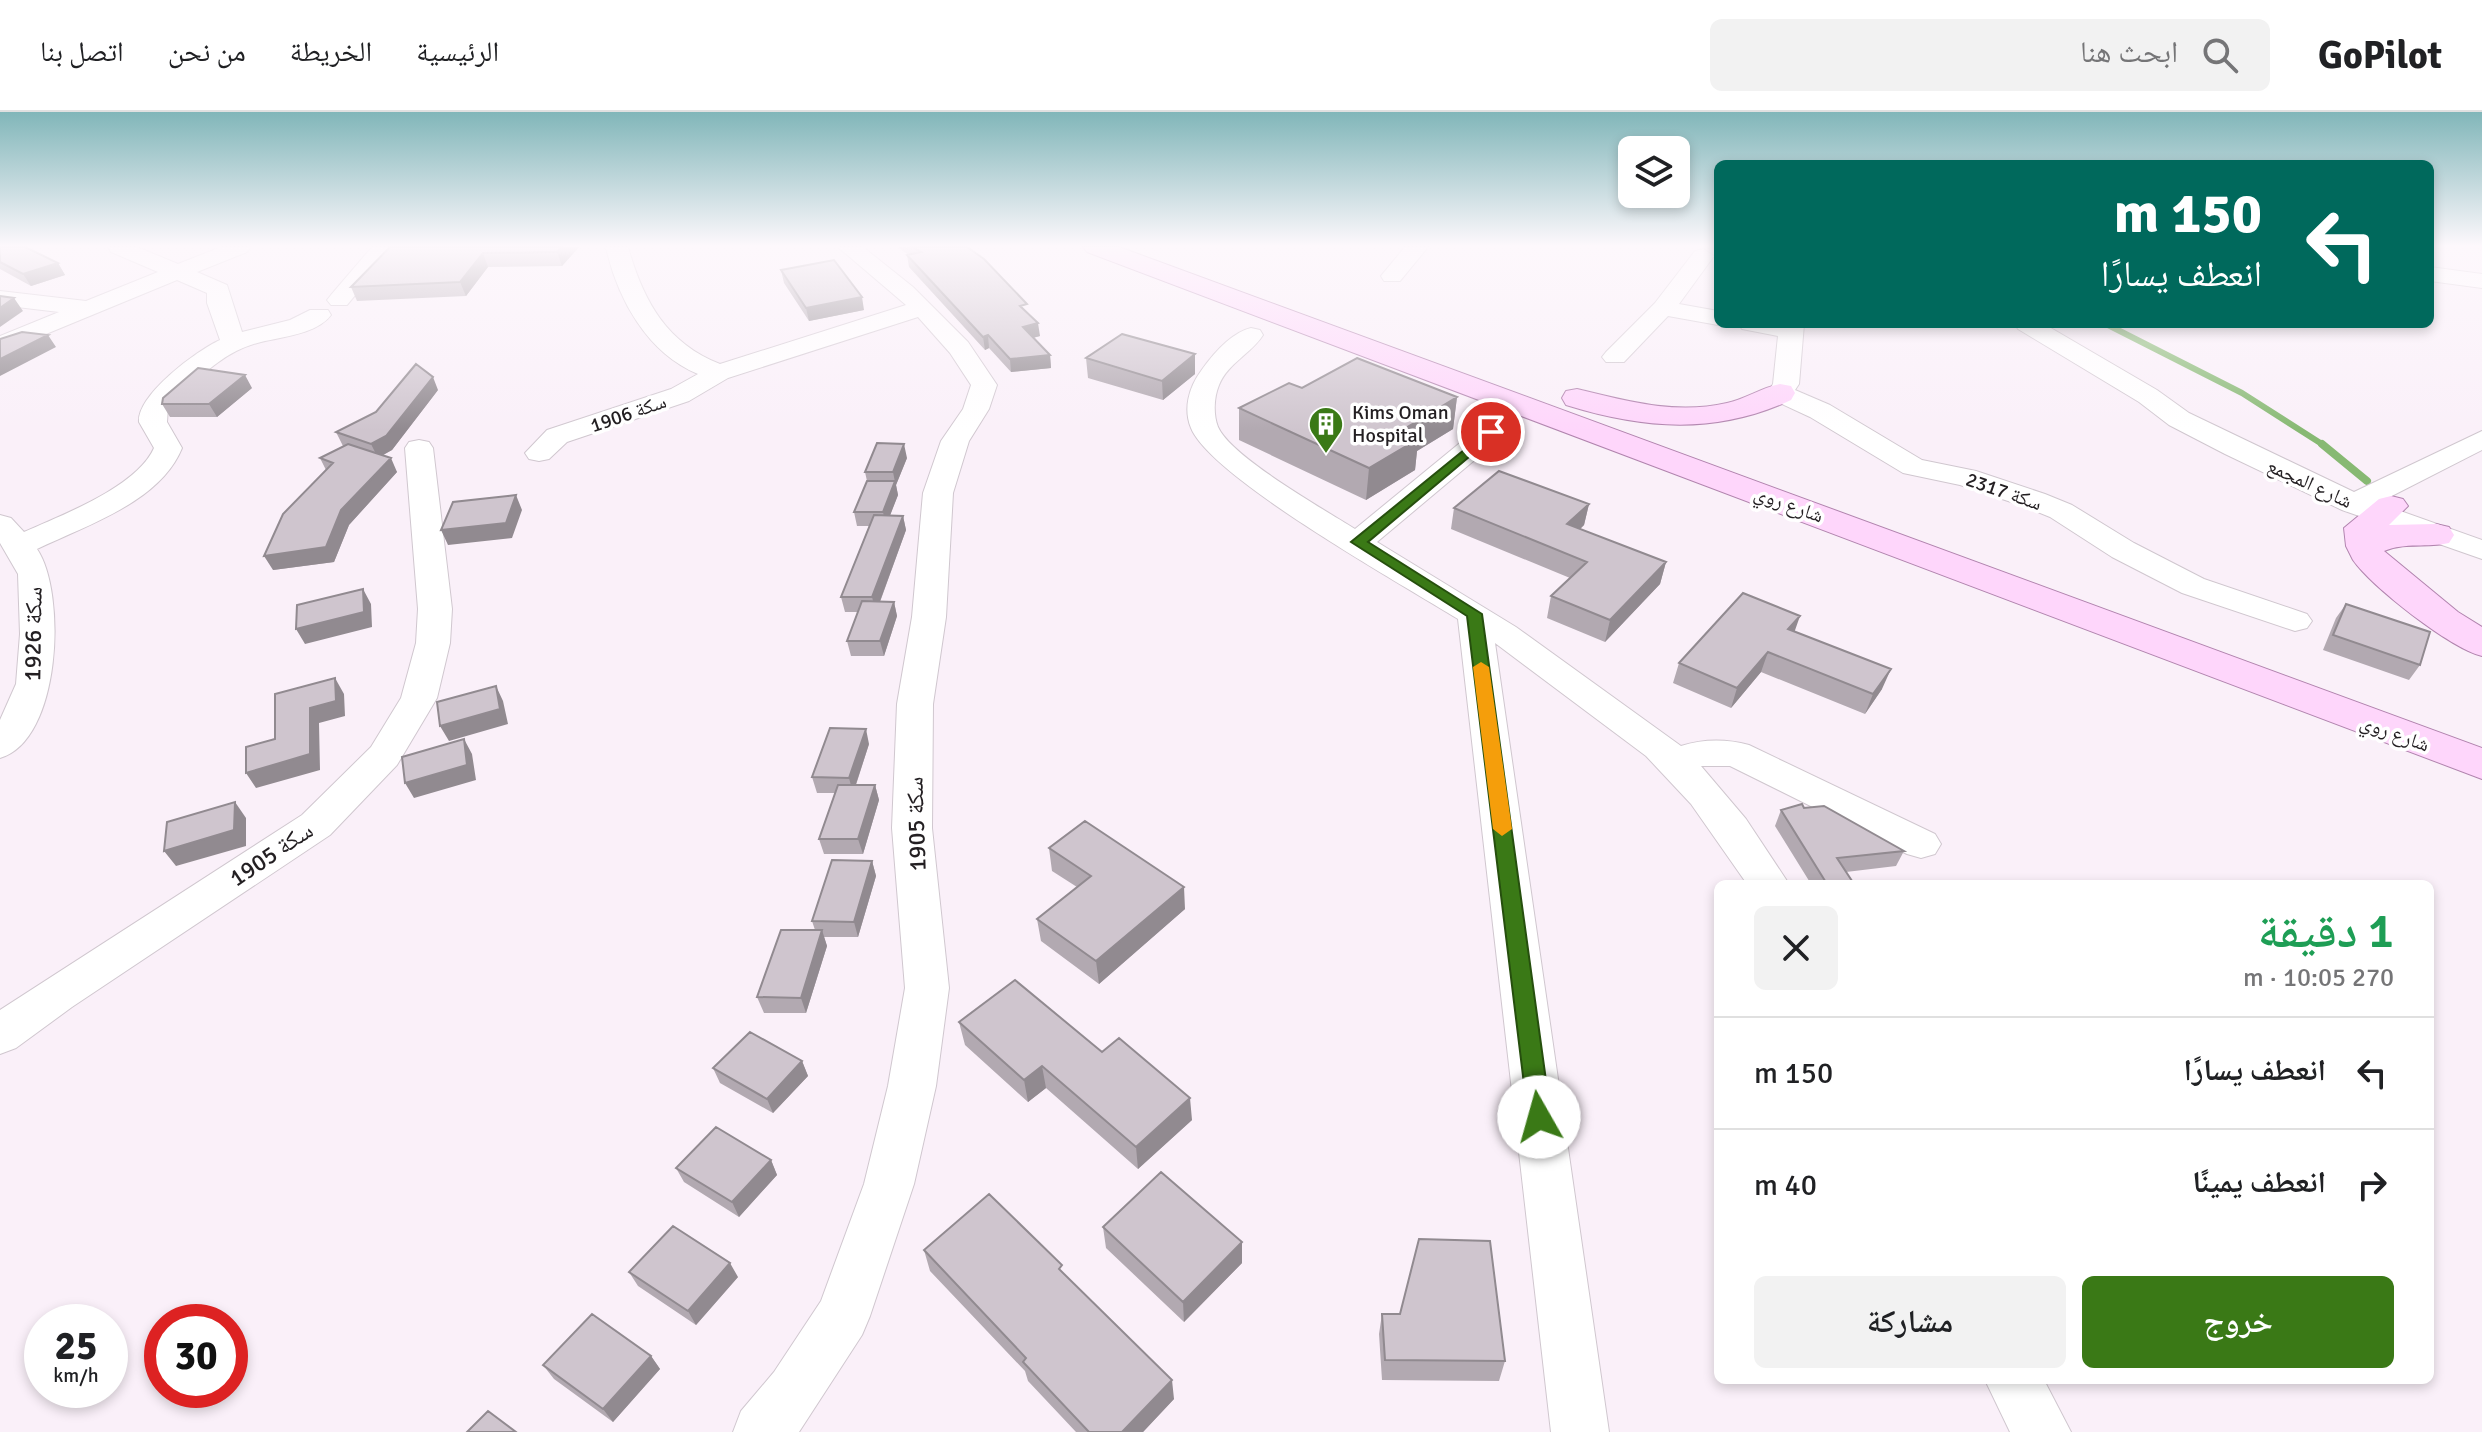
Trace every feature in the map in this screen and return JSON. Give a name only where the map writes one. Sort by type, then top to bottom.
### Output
[{"type":"main road","points":[[1231,309],[1241,316],[1251,335],[1581,448],[1661,466],[1810,511]]},
{"type":"main road","name":"شارع روي","points":[[1282,309],[2482,764]]},
{"type":"main road","name":"شارع روي","points":[[1307,309],[1384,334],[2482,742]]},
{"type":"main road","points":[[1384,334],[1595,405],[1641,415],[1725,414],[1755,407],[1780,393]]},
{"type":"main road","points":[[2371,513],[2394,534],[2436,535]]},
{"type":"main road","points":[[2371,513],[2382,572],[2444,620],[2482,644]]},
{"type":"street","points":[[0,345],[88,309]]},
{"type":"street","points":[[221,309],[233,342]]},
{"type":"street","points":[[10,535],[132,489],[156,472],[168,448],[151,424],[156,404],[216,352],[233,342],[301,324],[328,309]]},
{"type":"street","points":[[641,309],[669,344],[689,361],[719,373]]},
{"type":"street","name":"سكة 1906","points":[[539,453],[557,436],[680,395],[719,373],[919,309]]},
{"type":"street","name":"سكة 1905","points":[[762,1432],[794,1392],[843,1316],[868,1249],[889,1184],[912,1086],[927,988],[912,828],[915,704],[929,617],[938,493],[955,441],[976,409],[984,385],[973,364],[922,309]]},
{"type":"street","points":[[1615,357],[1662,309]]},
{"type":"street","points":[[1666,309],[1714,317]]},
{"type":"street","points":[[1780,393],[1786,384],[1791,328]]},
{"type":"street","name":"شارع المجمع","points":[[2034,328],[2148,396],[2179,419],[2371,513],[2482,539]]},
{"type":"street","points":[[1251,335],[1207,377],[1201,404],[1209,438],[1227,456],[1474,614],[1659,747],[1738,836],[1766,880]]},
{"type":"street","name":"سكة 2317","points":[[1780,393],[1820,411],[1913,467],[1966,477],[2034,500],[2061,511],[2123,550],[2193,586],[2295,621]]},
{"type":"street","points":[[1358,542],[1504,421]]},
{"type":"street","points":[[2371,513],[2435,465],[2482,439]]},
{"type":"street","name":"سكة 1905","points":[[0,1035],[56,994],[316,825],[384,756],[419,698],[433,643],[435,609],[419,448]]},
{"type":"street","name":"سكة 1926","points":[[0,746],[27,708],[37,676],[34,572],[10,535]]},
{"type":"street","points":[[2436,535],[2482,550]]},
{"type":"street","points":[[1474,614],[1580,1432]]},
{"type":"street","points":[[1674,762],[1699,753],[1736,754],[1921,844]]},
{"type":"street","points":[[2015,1384],[2042,1432]]},
{"type":"building","points":[[957,309],[1023,309],[1038,323],[1023,327],[1050,355],[1010,359],[988,335],[983,337]]},
{"type":"building","points":[[22,332],[48,335],[0,359],[0,339]]},
{"type":"building","points":[[1122,334],[1195,354],[1162,381],[1086,358]]},
{"type":"building","points":[[1357,358],[1457,397],[1401,431],[1418,439],[1369,468],[1239,408],[1289,383],[1302,388]]},
{"type":"building","points":[[416,364],[433,377],[386,436],[371,444],[336,432],[376,412]]},
{"type":"building","points":[[198,368],[245,375],[209,404],[162,404],[163,398]]},
{"type":"building","points":[[877,443],[904,444],[893,472],[865,472]]},
{"type":"building","points":[[348,444],[391,458],[341,510],[326,547],[264,556],[283,514],[333,463],[320,458]]},
{"type":"building","points":[[1499,471],[1589,504],[1567,524],[1666,562],[1610,620],[1551,596],[1587,562],[1454,508]]},
{"type":"building","points":[[867,481],[895,481],[883,512],[854,512]]},
{"type":"building","points":[[516,495],[506,523],[441,530],[453,502]]},
{"type":"building","points":[[874,515],[903,516],[872,597],[841,597]]},
{"type":"building","points":[[363,589],[364,612],[296,629],[297,605]]},
{"type":"building","points":[[1743,593],[1800,616],[1788,629],[1891,669],[1873,694],[1768,652],[1737,688],[1679,663]]},
{"type":"building","points":[[862,601],[894,602],[880,641],[847,641]]},
{"type":"building","points":[[2346,604],[2430,632],[2420,665],[2333,635]]},
{"type":"building","points":[[335,678],[336,701],[310,708],[310,754],[246,773],[246,747],[275,739],[275,694]]},
{"type":"building","points":[[496,686],[500,709],[440,726],[437,702]]},
{"type":"building","points":[[830,728],[866,729],[849,778],[812,777]]},
{"type":"building","points":[[464,739],[467,765],[405,783],[402,757]]},
{"type":"building","points":[[838,785],[875,785],[858,839],[819,839]]},
{"type":"building","points":[[235,802],[234,830],[164,851],[167,822]]},
{"type":"building","points":[[1802,804],[1804,808],[1824,806],[1904,851],[1837,858],[1851,880],[1825,880],[1781,810]]},
{"type":"building","points":[[1085,821],[1184,887],[1096,961],[1037,919],[1091,876],[1049,848]]},
{"type":"building","points":[[832,860],[872,861],[854,922],[812,921]]},
{"type":"building","points":[[781,930],[822,930],[801,998],[757,997]]},
{"type":"building","points":[[1015,980],[1102,1052],[1119,1038],[1190,1098],[1136,1147],[1042,1066],[1024,1080],[959,1022]]},
{"type":"building","points":[[750,1032],[802,1061],[767,1099],[713,1068]]},
{"type":"building","points":[[716,1127],[771,1160],[732,1202],[676,1168]]},
{"type":"building","points":[[1161,1172],[1242,1242],[1183,1302],[1103,1227]]},
{"type":"building","points":[[989,1194],[1062,1265],[1059,1269],[1172,1380],[1122,1432],[1089,1432],[1023,1362],[1026,1358],[924,1250]]},
{"type":"building","points":[[673,1226],[730,1263],[688,1311],[629,1272]]},
{"type":"building","points":[[1419,1239],[1490,1241],[1505,1361],[1385,1360],[1382,1314],[1400,1314]]},
{"type":"building","points":[[592,1314],[651,1356],[603,1409],[543,1365]]},
{"type":"building","points":[[488,1411],[516,1432],[467,1432]]},
{"type":"waterway","points":[[2114,328],[2242,393],[2322,444]]},
{"type":"waterway","points":[[2322,444],[2367,481]]},
{"type":"slow traffic","points":[[1481,667],[1502,829]]},
{"type":"place","name":"Kims Oman Hospital","points":[[1326,455]]},
{"type":"route","points":[[1491,432],[1358,542],[1474,614],[1539,1117]]}]
